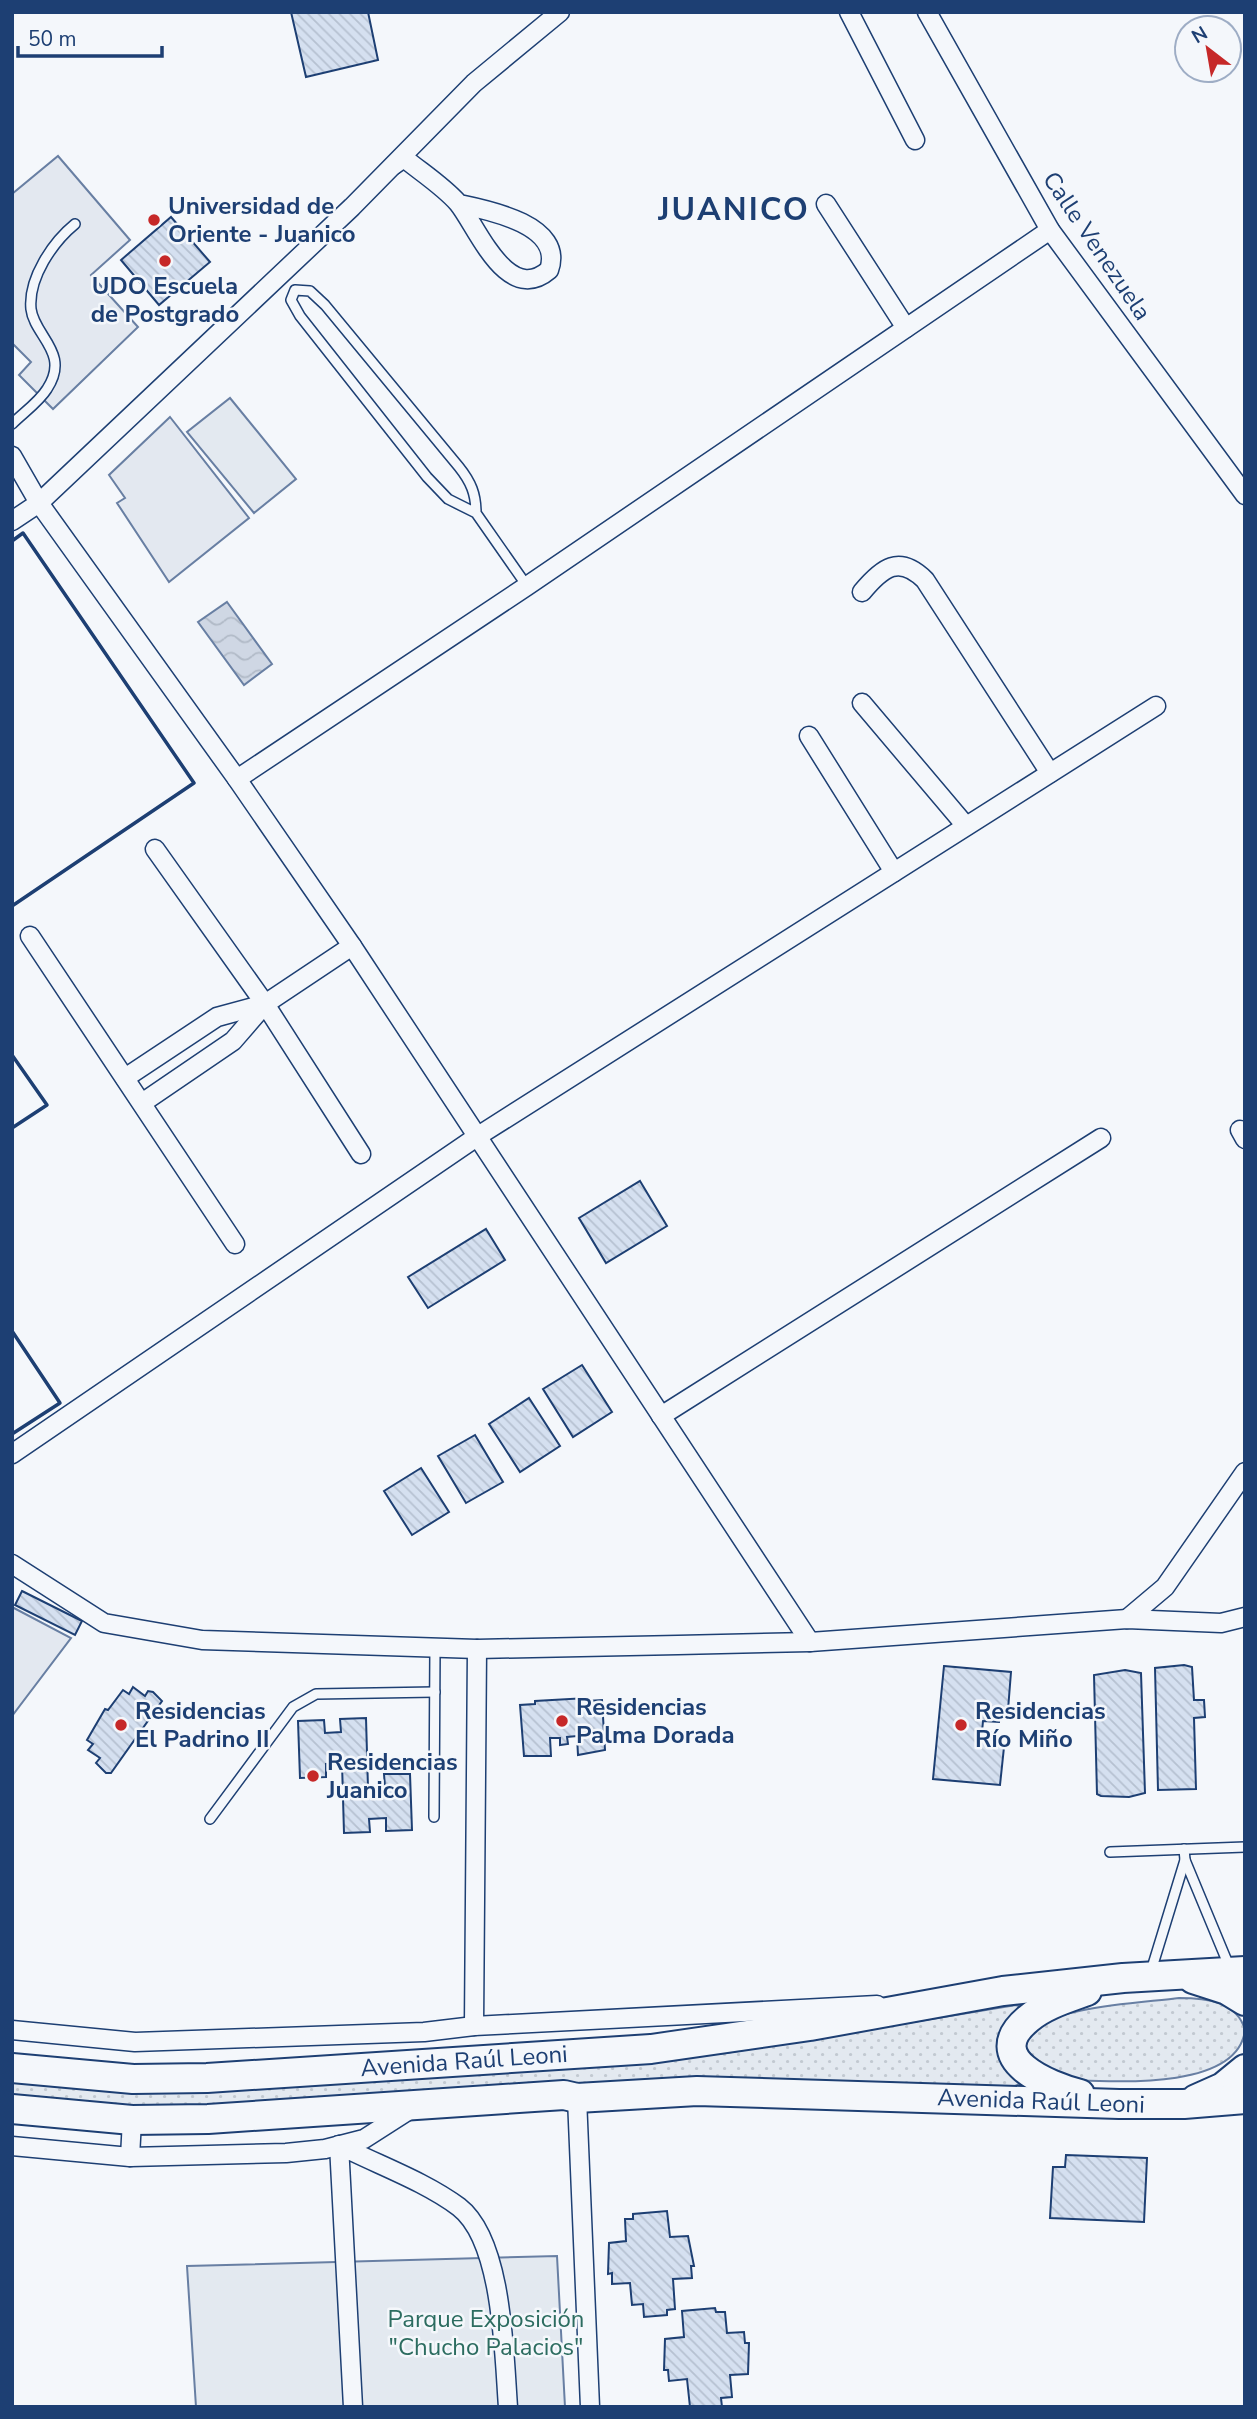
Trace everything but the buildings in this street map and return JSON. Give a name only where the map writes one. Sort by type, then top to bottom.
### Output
[{"type":"highway","name":"Avenida Raúl Leoni","points":[[12,2068],[133,2079],[207,2078],[637,2050],[810,2026],[1003,1991],[1150,1976],[1238,1971]]},
{"type":"highway","points":[[1118,2104],[1032,2077],[1019,2063],[1012,2047],[1018,2029],[1044,2009],[1150,1976],[1227,1990],[1245,2001]]},
{"type":"highway","points":[[1184,2104],[1223,2087],[1245,2069]]},
{"type":"highway","name":"Avenida Raúl Leoni","points":[[12,2109],[131,2120],[208,2119],[564,2095],[577,2098],[697,2091],[1118,2104],[1184,2104],[1245,2099]]},
{"type":"street","points":[[12,521],[39,503],[394,165],[474,83],[560,12]]},
{"type":"street","points":[[849,12],[915,140]]},
{"type":"street","name":"Calle Venezuela","points":[[927,12],[1051,230],[1238,474],[1245,495]]},
{"type":"street","points":[[394,165],[404,158],[459,204],[472,230],[495,259],[516,276],[531,279],[549,270],[553,260],[534,230],[499,212],[459,204]]},
{"type":"street","points":[[826,204],[906,328]]},
{"type":"street","points":[[237,779],[527,586],[1051,230]]},
{"type":"street","points":[[12,456],[39,503],[237,779],[352,946],[810,1642]]},
{"type":"street","points":[[862,592],[877,574],[889,567],[902,565],[915,570],[925,580],[1050,773]]},
{"type":"street","points":[[862,702],[966,826]]},
{"type":"street","points":[[12,1454],[478,1136],[1156,706]]},
{"type":"street","points":[[809,736],[894,872]]},
{"type":"street","points":[[155,849],[265,1004],[361,1154]]},
{"type":"street","points":[[30,936],[235,1244]]},
{"type":"street","points":[[142,1103],[233,1041],[265,1004],[352,946]]},
{"type":"street","points":[[125,1078],[217,1017],[265,1004]]},
{"type":"street","points":[[661,1416],[1101,1138]]},
{"type":"street","points":[[1127,1619],[1166,1587],[1245,1472]]},
{"type":"street","points":[[12,1564],[104,1623],[202,1640],[477,1649],[810,1642],[1127,1619],[1221,1623],[1245,1617]]},
{"type":"street","points":[[474,2026],[477,1649]]},
{"type":"street","name":"Avenida Raúl Leoni","points":[[12,2031],[135,2042],[424,2032],[474,2026],[857,2004],[912,2006]]},
{"type":"street","points":[[577,2098],[590,2407]]},
{"type":"street","name":"Avenida Raúl Leoni","points":[[12,2146],[130,2157],[286,2154],[339,2146],[364,2139],[417,2105]]},
{"type":"street","points":[[130,2157],[131,2120]]},
{"type":"street","points":[[353,2407],[339,2146],[459,2208],[475,2226],[500,2304],[508,2407]]},
{"type":"lane","points":[[12,424],[48,388],[55,354],[31,310],[34,288],[57,239],[75,224]]},
{"type":"lane","points":[[476,513],[476,498],[469,480],[459,467],[325,305],[310,291],[295,290],[291,300],[300,316],[427,477],[447,499],[476,513],[527,586]]},
{"type":"lane","points":[[434,1817],[435,1647]]},
{"type":"lane","points":[[210,1819],[293,1707],[304,1699],[316,1694],[435,1692]]},
{"type":"lane","points":[[1110,1852],[1245,1847]]},
{"type":"lane","points":[[1184,1849],[1185,1860],[1238,1971]]},
{"type":"lane","points":[[1150,1976],[1185,1860]]},
{"type":"green space","points":[[230,398],[296,479],[254,513],[187,432]]},
{"type":"green space","points":[[1179,1998],[1219,2003],[1241,2020],[1245,2030],[1237,2049],[1221,2063],[1199,2073],[1172,2078],[1092,2081],[1061,2077],[1026,2055],[1025,2036],[1056,2017],[1098,2007]]},
{"type":"green space","points":[[1016,2005],[1021,2007],[1005,2027],[999,2045],[1004,2064],[1021,2083],[1013,2087],[746,2079],[303,2103],[125,2107],[12,2097],[12,2079],[213,2091],[549,2069],[726,2053]]},
{"type":"green space","name":"Parque Exposición \"Chucho Palacios\"","points":[[557,2256],[565,2407],[196,2407],[187,2266]]},
{"type":"shaded area","points":[[58,156],[130,240],[91,275],[138,327],[53,409],[19,375],[31,362],[12,343],[12,194]]},
{"type":"shaded area","points":[[170,417],[249,518],[169,582],[117,503],[125,498],[109,475]]},
{"type":"shaded area","points":[[12,1607],[71,1638],[12,1716]]},
{"type":"water","points":[[227,602],[272,664],[244,685],[198,622]]},
{"type":"wall","points":[[12,541],[23,533],[194,783],[12,906]]},
{"type":"wall","points":[[12,1055],[47,1105],[12,1128]]},
{"type":"wall","points":[[12,1331],[60,1403],[12,1434]]},
{"type":"place","name":"Universidad de Oriente - Juanico","points":[[154,220]]},
{"type":"place","name":"UDO Escuela de Postgrado","points":[[165,261]]},
{"type":"place","name":"Residencias Palma Dorada","points":[[562,1721]]},
{"type":"place","name":"Residencias El Padrino II","points":[[121,1725]]},
{"type":"place","name":"Residencias Río Miño","points":[[961,1725]]},
{"type":"place","name":"Residencias Juanico","points":[[313,1776]]},
{"type":"district","name":"JUANICO","points":[[734,209]]}]
